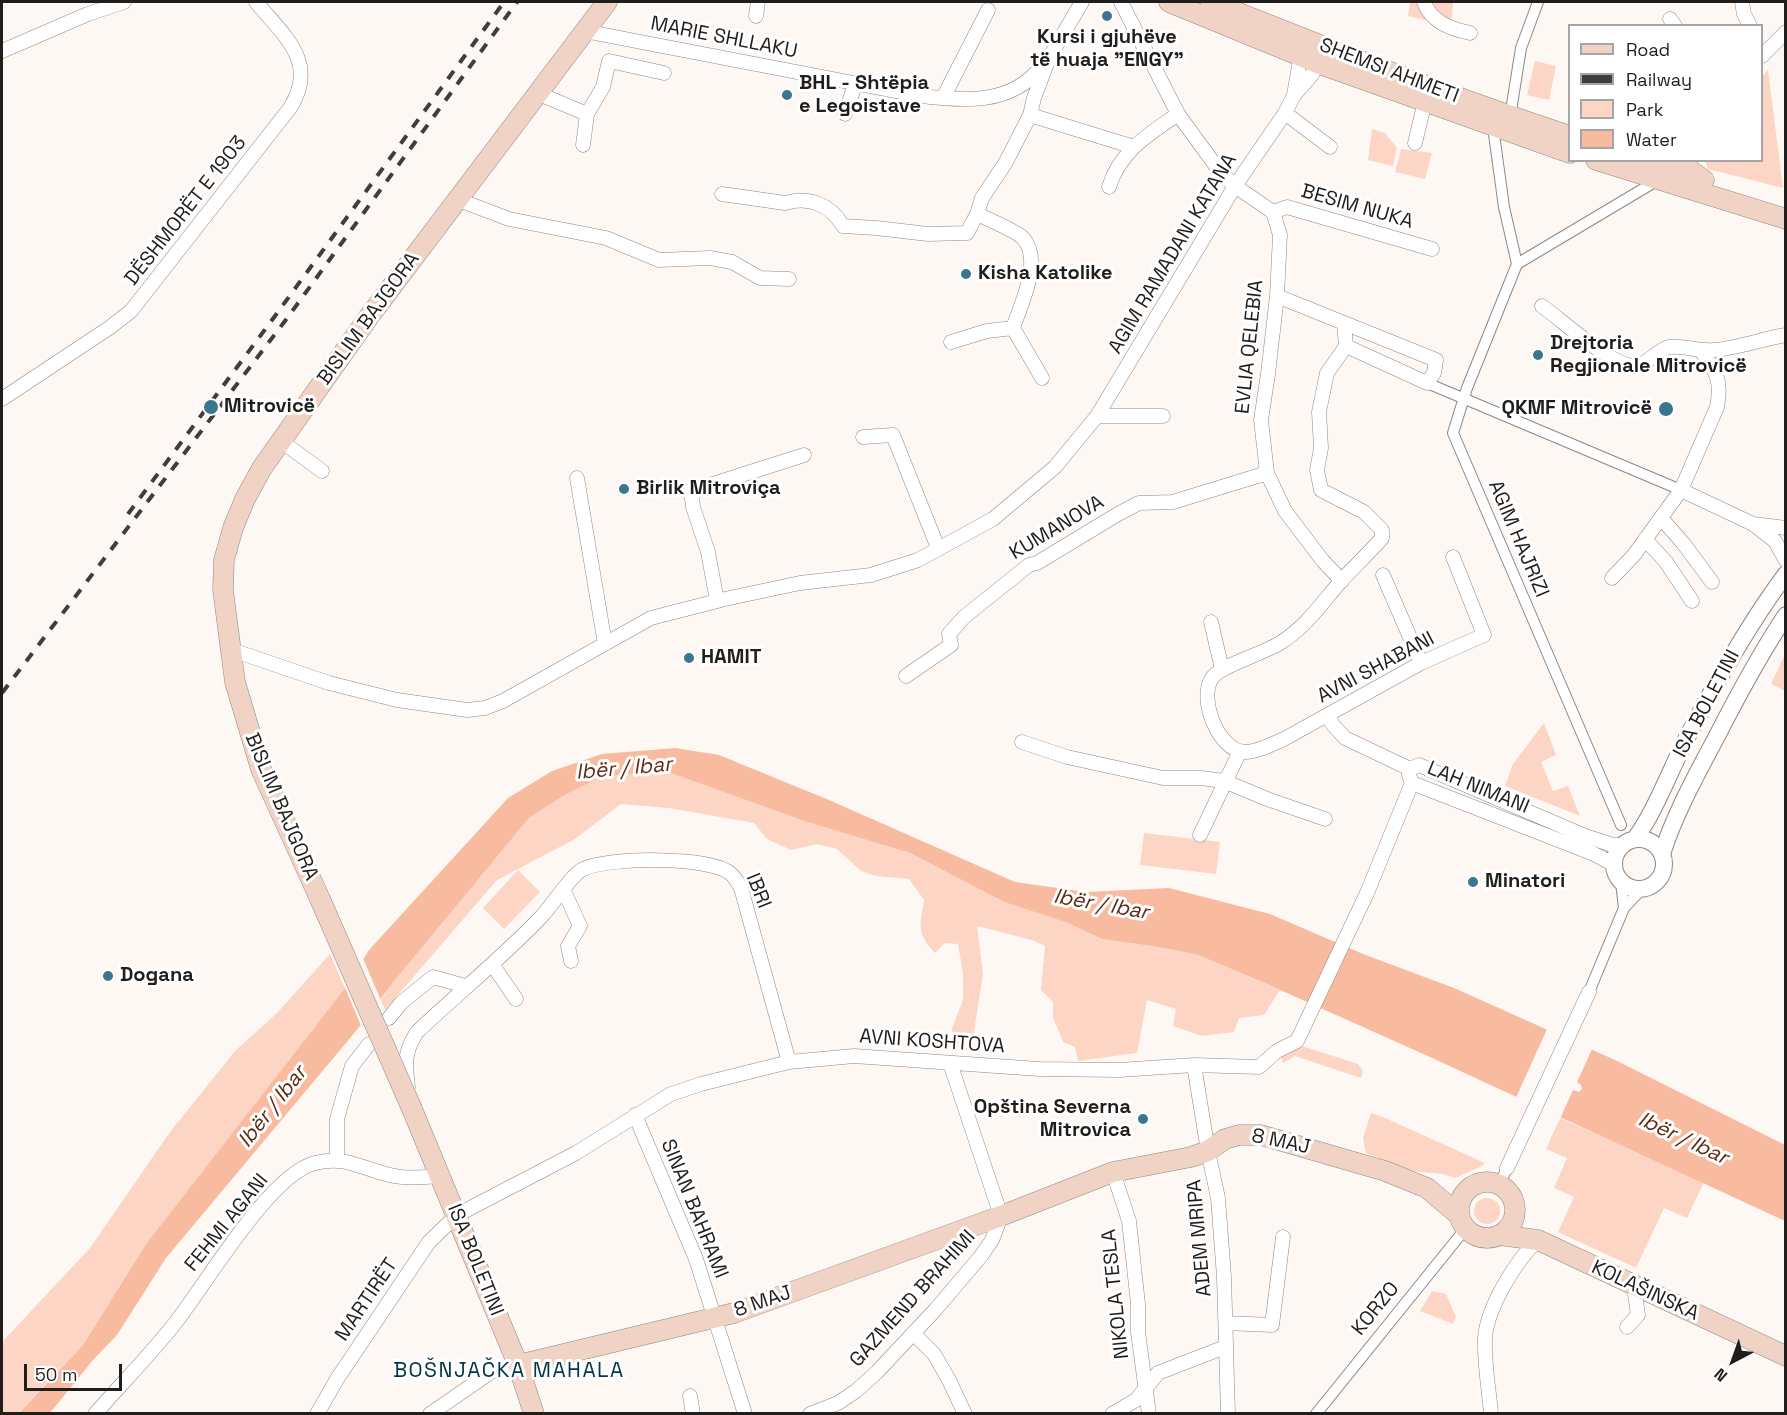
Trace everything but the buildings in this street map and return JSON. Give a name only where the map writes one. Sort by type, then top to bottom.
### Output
[{"type":"main road","name":"BISLIM BAJGORA","points":[[412,1108],[261,769],[244,717],[229,649],[223,590],[224,560],[245,499],[281,441],[368,318],[607,2]]},
{"type":"main road","name":"SHEMSI AHMETI","points":[[1169,2],[1192,6],[1302,47],[1425,101],[1568,153]]},
{"type":"main road","name":"SHEMSI AHMETI","points":[[1211,2],[1302,47]]},
{"type":"main road","name":"SHEMSI AHMETI","points":[[1324,56],[1568,136]]},
{"type":"main road","points":[[1611,162],[1649,167],[1704,180],[1785,207]]},
{"type":"main road","points":[[1686,162],[1690,170],[1704,180]]},
{"type":"main road","points":[[1649,167],[1785,219]]},
{"type":"main road","name":"ISA BOLETINI","points":[[412,1108],[518,1365],[534,1413]]},
{"type":"main road","name":"8 MAJ","points":[[518,1365],[734,1313],[1113,1173],[1191,1157],[1225,1139],[1239,1135],[1261,1135],[1385,1171],[1427,1188],[1455,1189],[1476,1185]]},
{"type":"main road","points":[[1503,1176],[1515,1212],[1510,1226],[1499,1235],[1485,1238],[1471,1233],[1463,1222],[1459,1207],[1462,1197],[1476,1185],[1503,1176]]},
{"type":"main road","name":"8 MAJ","points":[[1427,1188],[1463,1222]]},
{"type":"main road","name":"KOLAŠINSKA","points":[[1515,1212],[1538,1240]]},
{"type":"main road","name":"KOLAŠINSKA","points":[[1499,1235],[1538,1240],[1785,1356]]},
{"type":"street","points":[[88,14],[97,2]]},
{"type":"street","points":[[2,51],[88,14],[124,2]]},
{"type":"street","name":"DËSHMORËT E 1903","points":[[2,399],[131,311],[290,108],[301,83],[302,68],[298,55],[256,2]]},
{"type":"street","points":[[756,16],[758,2]]},
{"type":"street","points":[[722,194],[785,203],[804,200],[823,205],[831,210],[843,226],[905,233],[968,233],[982,198],[1006,162],[1030,115],[1049,58],[1082,2]]},
{"type":"street","points":[[1121,2],[1178,114],[1221,173],[1235,186],[1273,212]]},
{"type":"street","points":[[1424,2],[1427,10],[1448,29],[1470,33]]},
{"type":"street","points":[[1510,117],[1521,48],[1538,2]]},
{"type":"street","points":[[1742,2],[1748,24]]},
{"type":"street","points":[[944,98],[988,10]]},
{"type":"street","name":"MARIE SHLLAKU","points":[[584,31],[921,96],[970,100],[994,97],[1030,81],[1049,58]]},
{"type":"street","points":[[1763,52],[1785,32]]},
{"type":"street","name":"AGIM RAMADANI KATANA","points":[[1294,95],[1302,47]]},
{"type":"street","name":"AGIM RAMADANI KATANA","points":[[229,649],[359,692],[435,707],[467,710],[485,708],[502,701],[651,618],[800,583],[871,575],[918,560],[993,519],[1055,467],[1097,416],[1235,186],[1285,113],[1294,95],[1324,56]]},
{"type":"street","points":[[583,145],[587,114],[603,87],[609,62],[664,73]]},
{"type":"street","points":[[845,114],[856,82]]},
{"type":"street","points":[[537,93],[587,114]]},
{"type":"street","name":"SHEMSI AHMETI","points":[[1415,143],[1425,101]]},
{"type":"street","points":[[1285,113],[1330,147]]},
{"type":"street","points":[[1109,187],[1114,171],[1134,147],[1178,114]]},
{"type":"street","points":[[1030,115],[1134,147]]},
{"type":"street","points":[[1492,127],[1504,207],[1517,264],[1649,167]]},
{"type":"street","points":[[459,200],[509,219],[606,238],[659,261],[710,258],[732,262],[760,278],[789,279]]},
{"type":"street","name":"BESIM NUKA","points":[[1273,212],[1287,207],[1432,249]]},
{"type":"street","name":"EVLIA QELEBIA","points":[[1273,212],[1280,235],[1269,375],[1261,420],[1267,473],[1285,510],[1323,561],[1342,580]]},
{"type":"street","points":[[977,214],[1022,238],[1031,257],[1031,271],[1013,328],[1042,378]]},
{"type":"street","name":"AGIM HAJRIZI","points":[[1517,264],[1464,398],[1453,433],[1621,825]]},
{"type":"street","points":[[1277,296],[1436,360],[1434,373],[1427,382]]},
{"type":"street","points":[[1542,306],[1599,351],[1633,366],[1641,364],[1666,348],[1716,350],[1785,335]]},
{"type":"street","points":[[1200,835],[1240,751],[1231,747],[1218,733],[1210,711],[1209,682],[1216,672],[1266,652],[1298,631],[1382,538],[1382,530],[1364,512],[1321,490],[1317,470],[1321,448],[1319,412],[1327,373],[1346,346],[1344,324]]},
{"type":"street","points":[[951,342],[987,331],[1013,328]]},
{"type":"street","points":[[1346,346],[1681,490],[1754,524],[1775,541],[1785,561]]},
{"type":"street","points":[[1612,578],[1634,555],[1681,490],[1717,407],[1719,396],[1717,374],[1701,351]]},
{"type":"street","points":[[1097,416],[1163,416]]},
{"type":"street","points":[[863,437],[893,435],[938,548]]},
{"type":"street","points":[[281,441],[322,471]]},
{"type":"street","points":[[717,601],[708,552],[693,507],[691,491],[804,455]]},
{"type":"street","name":"KUMANOVA","points":[[906,676],[951,645],[949,634],[964,617],[1029,565],[1037,563],[1118,514],[1139,503],[1173,502],[1267,473]]},
{"type":"street","points":[[577,478],[605,644]]},
{"type":"street","points":[[1661,518],[1712,582]]},
{"type":"street","points":[[1754,524],[1785,528]]},
{"type":"street","points":[[1646,539],[1666,562],[1692,601]]},
{"type":"street","name":"AVNI SHABANI","points":[[1240,751],[1247,752],[1262,748],[1328,715],[1421,663],[1484,635],[1453,557]]},
{"type":"street","name":"ISA BOLETINI","points":[[1624,843],[1647,822],[1692,728],[1766,600],[1785,574]]},
{"type":"street","points":[[1383,575],[1421,663]]},
{"type":"street","points":[[1766,600],[1785,613]]},
{"type":"street","name":"ISA BOLETINI","points":[[1662,854],[1669,832],[1704,761],[1739,693],[1785,613]]},
{"type":"street","points":[[1211,622],[1222,669]]},
{"type":"street","points":[[1328,715],[1333,725],[1345,738],[1411,776]]},
{"type":"street","points":[[1022,742],[1067,757],[1163,778],[1201,778],[1224,782],[1325,819]]},
{"type":"street","name":"LAH NIMANI","points":[[1613,864],[1411,776],[1419,765],[1585,836],[1624,843]]},
{"type":"street","name":"AVNI KOSHTOVA","points":[[457,1215],[576,1153],[671,1094],[789,1062],[854,1056],[1062,1070],[1119,1070],[1194,1065],[1259,1067],[1297,1041],[1355,918],[1411,776]]},
{"type":"street","points":[[1503,1176],[1589,992],[1624,908],[1641,890],[1653,886],[1661,877],[1664,866],[1662,854],[1651,842],[1624,843],[1616,853],[1613,864],[1615,874],[1627,886],[1641,890]]},
{"type":"street","name":"IBRI","points":[[412,1108],[406,1054],[417,1032],[541,918],[582,869],[632,860],[660,859],[717,868],[730,873],[741,888],[789,1062]]},
{"type":"street","points":[[1621,882],[1624,908]]},
{"type":"street","points":[[564,891],[580,926],[568,946],[571,961]]},
{"type":"street","points":[[492,964],[516,999]]},
{"type":"street","points":[[389,1018],[401,1003],[433,977],[465,986]]},
{"type":"street","points":[[337,1160],[337,1119],[352,1066],[369,1044]]},
{"type":"street","points":[[950,1063],[1000,1216]]},
{"type":"street","name":"ADEM MRIPA","points":[[1194,1065],[1218,1198],[1226,1323],[1228,1413]]},
{"type":"street","name":"SINAN BAHRAMI","points":[[635,1115],[696,1259],[745,1413]]},
{"type":"street","name":"FEHMI AGANI","points":[[95,1413],[177,1321],[220,1259],[275,1190],[293,1175],[312,1164],[337,1160],[394,1176],[440,1176]]},
{"type":"street","name":"NIKOLA TESLA","points":[[1113,1173],[1129,1221],[1137,1285],[1138,1332],[1149,1413]]},
{"type":"street","name":"MARTIRËT","points":[[317,1413],[337,1379],[429,1242],[457,1215]]},
{"type":"street","name":"GAZMEND BRAHIMI","points":[[810,1413],[838,1403],[878,1372],[981,1256],[992,1240],[1000,1216]]},
{"type":"street","name":"KORZO","points":[[1316,1413],[1463,1222]]},
{"type":"street","name":"ADEM MRIPA","points":[[1226,1323],[1272,1325],[1282,1237]]},
{"type":"street","points":[[1491,1413],[1485,1349],[1489,1320],[1519,1262],[1538,1240]]},
{"type":"street","points":[[1627,1327],[1638,1316],[1634,1287]]},
{"type":"street","points":[[913,1333],[934,1354],[950,1380],[964,1413]]},
{"type":"street","points":[[1112,1413],[1136,1400],[1158,1373],[1225,1347]]},
{"type":"street","points":[[430,1413],[490,1372],[518,1365]]},
{"type":"street","points":[[690,1396],[693,1413]]},
{"type":"green space","points":[[1410,2],[1453,2],[1451,26],[1408,16]]},
{"type":"green space","points":[[1535,61],[1556,66],[1549,100],[1527,95]]},
{"type":"green space","points":[[1768,70],[1783,188],[1708,169],[1705,162],[1763,162],[1763,75]]},
{"type":"green space","points":[[1372,129],[1385,133],[1397,148],[1393,166],[1368,160]]},
{"type":"green space","points":[[1401,149],[1432,153],[1425,179],[1395,172]]},
{"type":"green space","points":[[1785,654],[1786,691],[1771,684]]},
{"type":"green space","points":[[1544,723],[1556,755],[1541,762],[1553,791],[1568,786],[1580,816],[1505,786],[1513,764]]},
{"type":"green space","points":[[668,772],[804,821],[910,853],[1004,902],[1068,923],[1102,939],[1198,955],[1280,990],[1264,1015],[1239,1018],[1234,1032],[1202,1036],[1173,1026],[1176,1009],[1147,1000],[1137,1053],[1078,1061],[1075,1047],[1063,1042],[1053,1017],[1053,1002],[1041,990],[1045,946],[1032,940],[977,926],[983,974],[973,1038],[968,1050],[953,1045],[952,1028],[963,1000],[963,974],[958,944],[945,943],[935,953],[929,946],[921,928],[924,900],[909,879],[876,876],[861,871],[837,849],[817,844],[791,850],[767,839],[754,823],[669,808],[621,804],[575,839],[497,880],[385,1010],[381,1000],[396,979],[529,818],[565,795],[603,776]]},
{"type":"green space","points":[[1144,833],[1220,842],[1216,874],[1140,865]]},
{"type":"green space","points":[[518,870],[540,892],[504,929],[483,908]]},
{"type":"green space","points":[[330,954],[345,988],[146,1244],[83,1345],[18,1413],[2,1413],[2,1342],[90,1248],[170,1132],[235,1051],[277,1013]]},
{"type":"green space","points":[[1299,1045],[1358,1064],[1363,1071],[1361,1078],[1295,1056],[1283,1063],[1280,1055]]},
{"type":"green space","points":[[1371,1113],[1485,1163],[1455,1178],[1443,1174],[1412,1171],[1366,1153],[1363,1138]]},
{"type":"green space","points":[[1560,1118],[1704,1182],[1687,1218],[1664,1208],[1636,1268],[1558,1232],[1574,1197],[1554,1188],[1567,1158],[1546,1149]]},
{"type":"green space","points":[[1487,1198],[1496,1202],[1500,1211],[1496,1220],[1487,1224],[1478,1220],[1474,1211],[1478,1202]]},
{"type":"green space","points":[[1432,1291],[1446,1294],[1456,1317],[1453,1324],[1420,1311]]},
{"type":"water","name":"Ibër / Ibar","points":[[675,748],[719,755],[829,800],[1015,882],[1086,892],[1169,888],[1270,914],[1363,954],[1454,988],[1615,1060],[1785,1145],[1785,1221],[1430,1057],[1198,955],[1102,939],[1068,923],[1004,902],[910,853],[804,821],[668,772],[603,776],[565,795],[529,818],[356,1031],[166,1258],[117,1335],[93,1360],[50,1413],[18,1414],[83,1345],[146,1244],[345,988],[369,950],[508,798],[552,771],[602,754]]},
{"type":"pier","points":[[362,956],[382,1003],[362,1028],[344,985]]},
{"type":"pier","points":[[1548,1027],[1593,1047],[1577,1082],[1582,1089],[1579,1092],[1573,1090],[1559,1121],[1515,1100]]},
{"type":"railway","points":[[128,514],[504,2]]},
{"type":"railway","points":[[2,693],[285,321],[517,2]]},
{"type":"place","name":"Kursi i gjuhëve të huaja \"ENGY\"","points":[[1107,16]]},
{"type":"place","name":"BHL - Shtëpia e Legoistave","points":[[787,95]]},
{"type":"place","name":"Kisha Katolike","points":[[966,274]]},
{"type":"place","name":"Drejtoria Regjionale Mitrovicë","points":[[1538,355]]},
{"type":"place","name":"Mitrovicë","points":[[211,407]]},
{"type":"place","name":"QKMF Mitrovicë","points":[[1666,409]]},
{"type":"place","name":"Birlik Mitroviça","points":[[624,489]]},
{"type":"place","name":"HAMIT","points":[[689,658]]},
{"type":"place","name":"Minatori","points":[[1473,882]]},
{"type":"place","name":"Dogana","points":[[108,976]]},
{"type":"place","name":"Opština Severna Mitrovica","points":[[1143,1119]]},
{"type":"district","name":"BOŠNJAČKA MAHALA","points":[[509,1371]]}]
